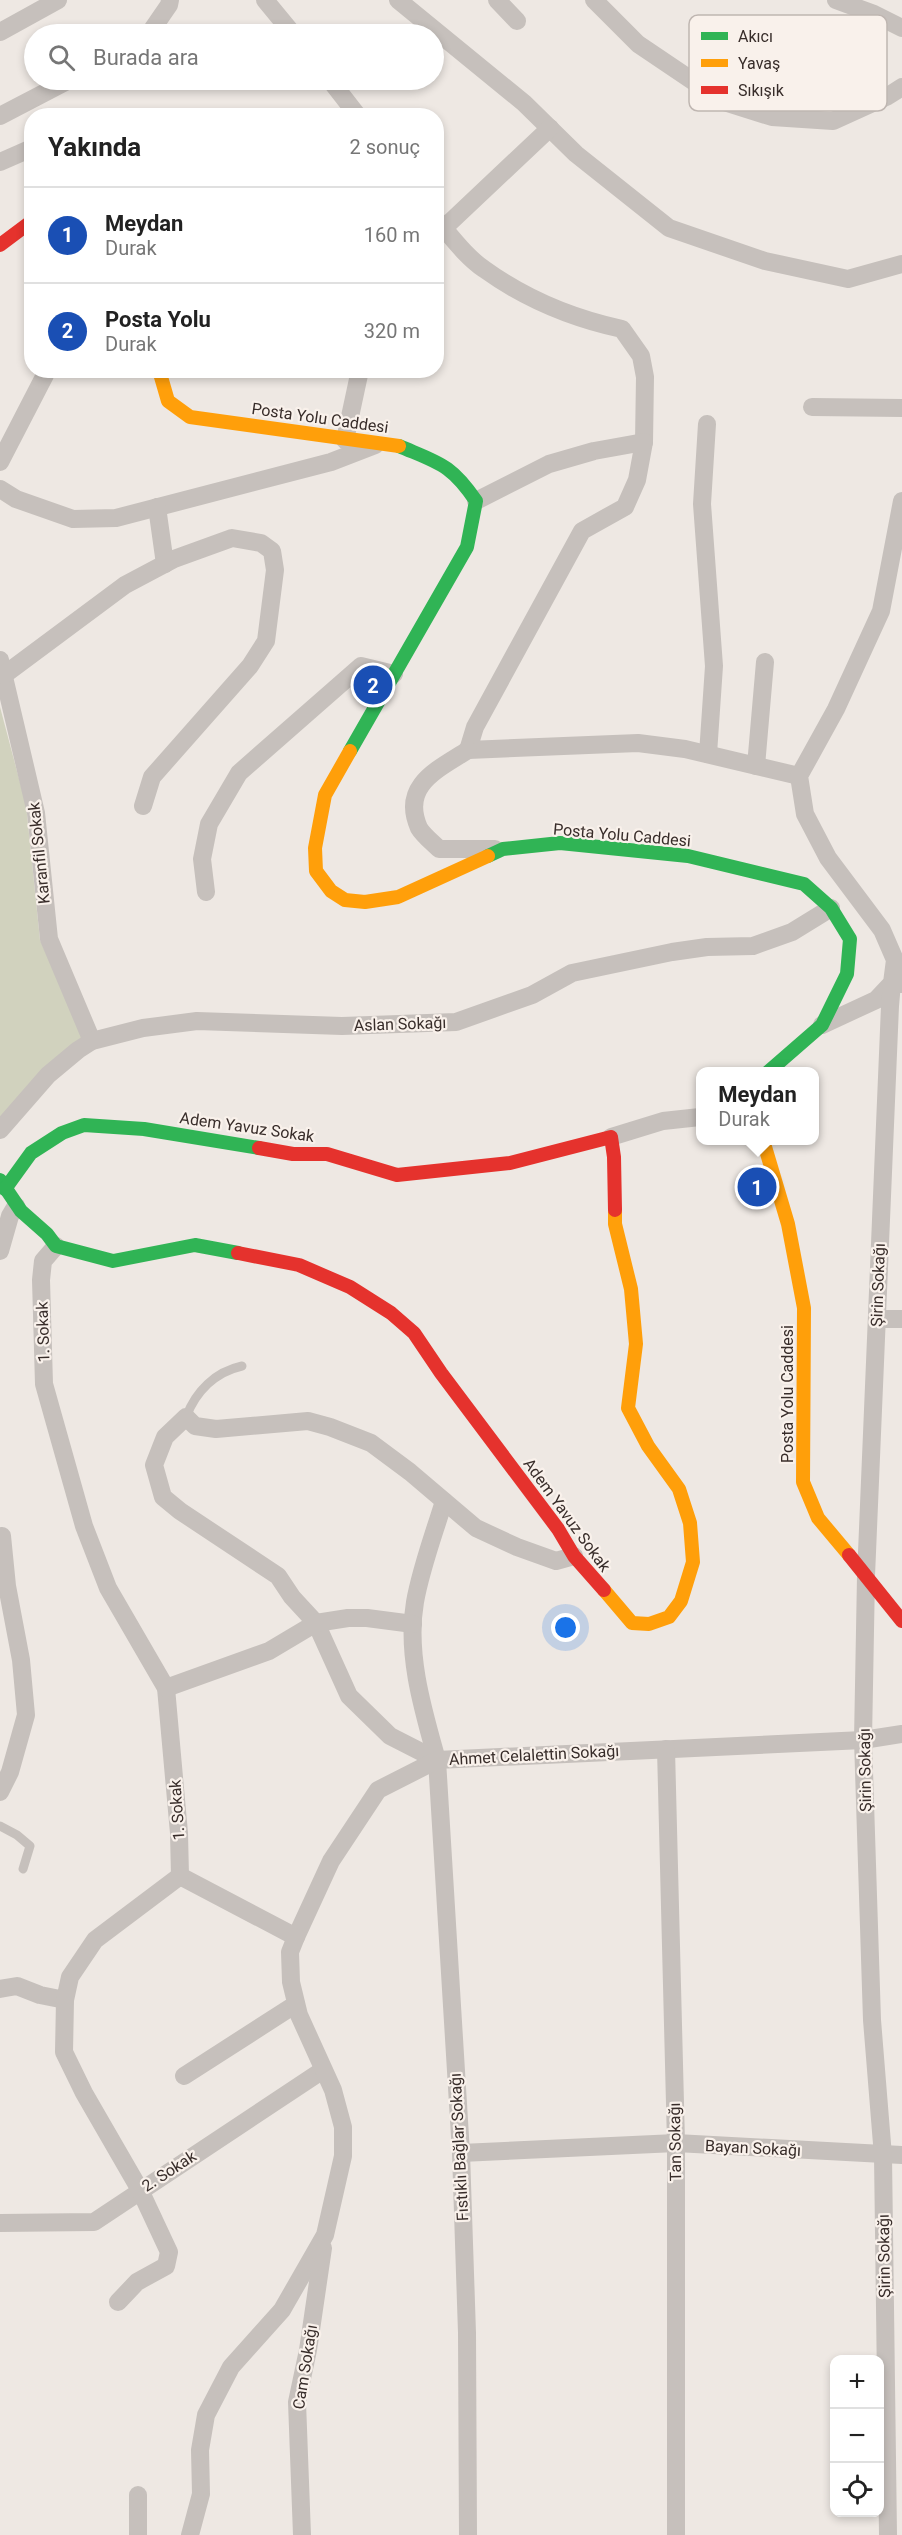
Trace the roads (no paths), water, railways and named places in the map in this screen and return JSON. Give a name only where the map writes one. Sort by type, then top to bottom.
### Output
[{"type":"street","points":[[0,32],[58,0]]},
{"type":"street","points":[[156,24],[170,0]]},
{"type":"street","points":[[265,0],[285,24]]},
{"type":"street","points":[[398,0],[427,24]]},
{"type":"street","points":[[497,0],[517,21]]},
{"type":"street","points":[[594,0],[638,44],[689,78]]},
{"type":"street","points":[[836,0],[876,15]]},
{"type":"street","points":[[887,20],[902,28]]},
{"type":"street","points":[[444,38],[524,103],[576,154],[669,228],[765,261],[848,279],[902,264]]},
{"type":"street","points":[[887,96],[902,87]]},
{"type":"street","points":[[0,116],[50,90]]},
{"type":"street","points":[[338,90],[352,108]]},
{"type":"street","points":[[753,111],[772,117],[833,121],[855,111]]},
{"type":"street","points":[[444,220],[550,128]]},
{"type":"street","points":[[0,162],[24,152]]},
{"type":"street","points":[[0,245],[24,227]]},
{"type":"street","points":[[444,227],[482,268],[544,306],[593,323],[622,329],[641,356],[645,377],[644,442],[637,480],[625,507],[582,531],[475,728],[468,750]]},
{"type":"street","points":[[0,462],[43,378]]},
{"type":"street","name":"Posta Yolu Caddesi","points":[[161,378],[168,401],[190,417],[345,440],[393,444],[445,465],[464,482],[476,501],[467,547],[325,795],[315,848],[316,871],[331,891],[345,900],[365,902],[398,897],[503,849],[560,843],[688,856],[804,884],[831,908],[850,939],[847,974],[822,1025],[773,1067]]},
{"type":"street","points":[[345,440],[358,378]]},
{"type":"street","points":[[812,407],[902,408]]},
{"type":"street","points":[[707,424],[702,504],[714,666],[708,754]]},
{"type":"street","points":[[476,501],[549,464],[594,451],[644,442]]},
{"type":"street","points":[[0,489],[16,499],[73,519],[116,518],[331,462],[380,443]]},
{"type":"street","points":[[503,849],[439,849],[420,829],[414,801],[422,780],[468,750],[638,743],[685,748],[799,776],[836,709],[881,611],[902,501]]},
{"type":"street","points":[[157,507],[165,564]]},
{"type":"street","points":[[2,668],[125,585],[165,564],[232,538],[261,543],[272,550],[276,570],[266,640],[250,666],[152,777],[143,806]]},
{"type":"street","points":[[756,765],[765,662]]},
{"type":"street","points":[[206,892],[202,859],[209,824],[239,773],[361,666],[394,674]]},
{"type":"street","name":"Karanfil Sokak","points":[[2,668],[36,813],[49,939],[92,1041]]},
{"type":"street","name":"Şirin Sokağı","points":[[799,776],[805,814],[828,858],[882,930],[896,960],[897,984],[890,1006],[866,1576],[863,1740],[872,2020],[883,2156],[892,2525]]},
{"type":"street","name":"Aslan Sokağı","points":[[92,1041],[143,1028],[197,1021],[342,1026],[456,1022],[532,995],[572,972],[672,952],[707,947],[753,945],[792,932],[831,908]]},
{"type":"street","points":[[822,1025],[876,1000],[897,984]]},
{"type":"street","points":[[0,1130],[48,1075],[92,1041]]},
{"type":"street","points":[[611,1137],[663,1121],[696,1117]]},
{"type":"street","name":"Adem Yavuz Sokak","points":[[84,1125],[144,1129],[293,1154],[327,1154],[397,1174],[510,1163],[611,1137],[614,1157],[615,1224],[631,1289],[636,1344],[628,1408],[648,1446],[679,1490],[690,1523],[693,1562],[681,1601],[669,1617],[649,1624],[632,1623],[574,1556],[558,1529],[441,1373],[414,1333],[391,1314],[350,1287],[299,1265],[195,1245],[113,1262],[56,1246],[49,1234],[16,1206],[3,1185],[31,1153],[62,1133],[84,1125]]},
{"type":"street","name":"Posta Yolu Caddesi","points":[[764,1145],[788,1224],[804,1308],[803,1482],[818,1518],[902,1621]]},
{"type":"street","points":[[0,1251],[10,1216],[16,1206]]},
{"type":"street","name":"1. Sokak","points":[[56,1246],[43,1261],[41,1280],[44,1384],[84,1526],[108,1588],[166,1688],[179,1833],[180,1876]]},
{"type":"street","points":[[877,1319],[902,1319]]},
{"type":"street","points":[[186,1417],[195,1426],[216,1428],[308,1421],[330,1427],[371,1443],[476,1527],[517,1547],[556,1561],[574,1556]]},
{"type":"street","name":"Ahmet Celalettin Sokağı","points":[[186,1417],[165,1437],[154,1465],[163,1497],[278,1576],[292,1597],[316,1623],[350,1696],[390,1736],[437,1760],[863,1740],[902,1734]]},
{"type":"street","name":"Fıstıklı Bağlar Sokağı","points":[[444,1501],[415,1602],[413,1624],[415,1663],[423,1709],[437,1760],[461,2153],[467,2333],[468,2535]]},
{"type":"street","points":[[0,1792],[10,1772],[26,1714],[21,1660],[7,1586],[3,1536]]},
{"type":"street","points":[[166,1688],[269,1651],[316,1623],[348,1618],[367,1618],[413,1624]]},
{"type":"street","name":"Tan Sokağı","points":[[666,1749],[676,2143],[676,2535]]},
{"type":"street","points":[[190,2535],[201,2494],[200,2450],[206,2415],[231,2367],[282,2310],[325,2235],[343,2156],[344,2127],[333,2090],[296,2004],[291,1982],[290,1952],[331,1861],[378,1790],[437,1760]]},
{"type":"street","points":[[117,2302],[137,2282],[166,2266],[169,2252],[140,2190],[63,2052],[65,2000],[70,1977],[95,1940],[180,1876],[296,1937]]},
{"type":"street","points":[[0,1989],[17,1986],[40,1995],[65,2000]]},
{"type":"street","points":[[184,2076],[296,2004]]},
{"type":"street","name":"2. Sokak","points":[[0,2223],[94,2222],[323,2070]]},
{"type":"street","name":"Bayan Sokağı","points":[[461,2153],[676,2143],[883,2156],[902,2155]]},
{"type":"street","name":"Cam Sokağı","points":[[302,2535],[297,2402],[308,2350],[325,2235]]},
{"type":"street","points":[[138,2495],[138,2535]]},
{"type":"lane","points":[[186,1417],[192,1401],[210,1381],[242,1366]]},
{"type":"lane","points":[[0,1826],[17,1835],[30,1846],[23,1869]]},
{"type":"place","name":"Posta Yolu","points":[[373,685]]},
{"type":"place","name":"Meydan","points":[[757,1187]]}]
